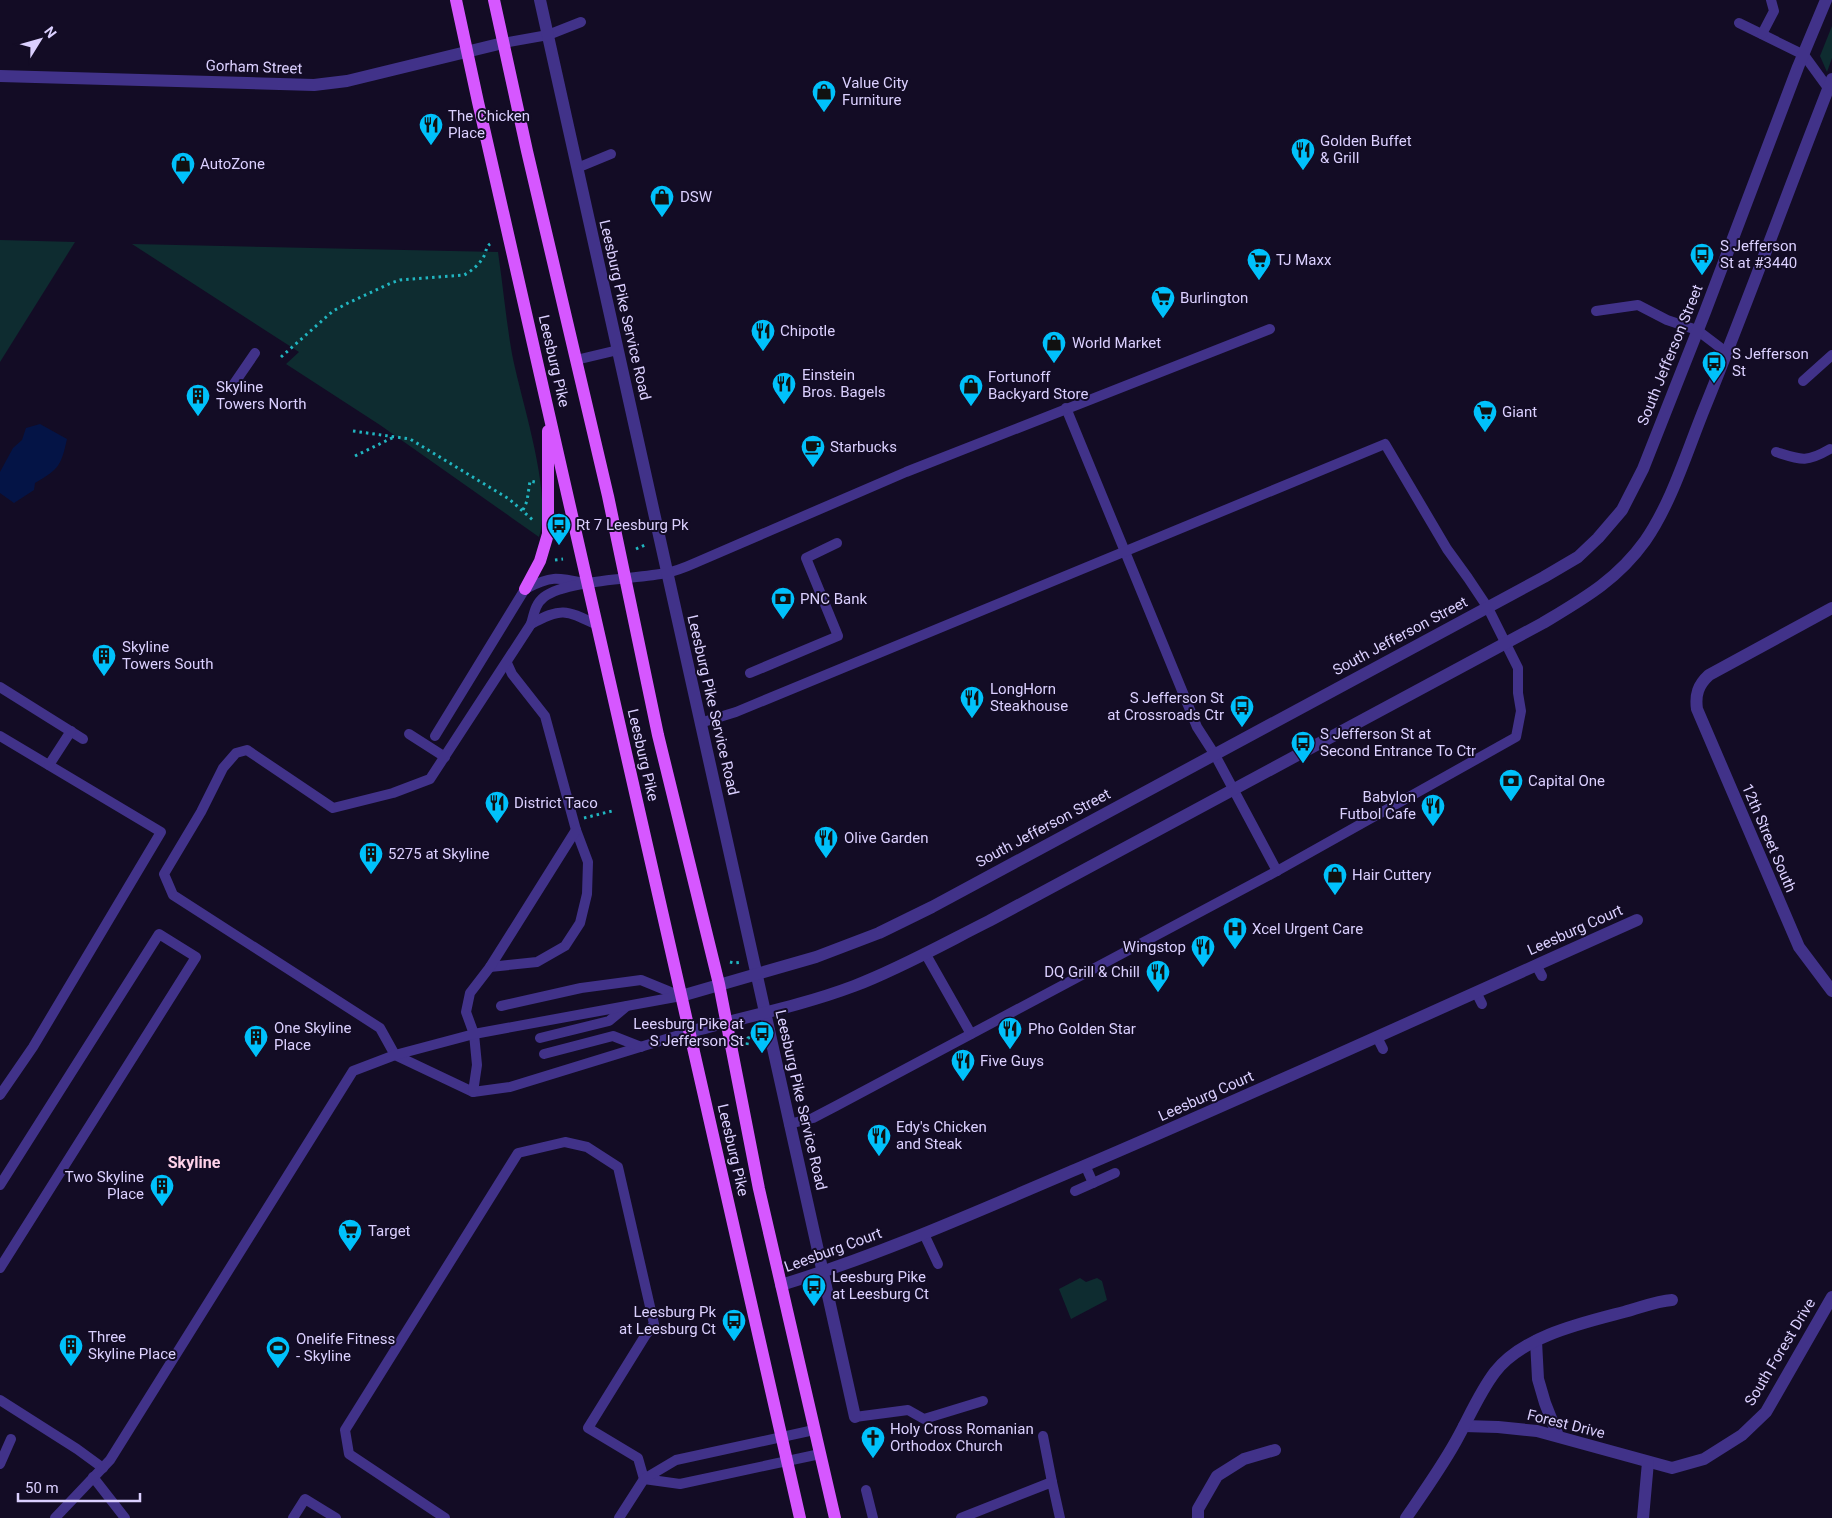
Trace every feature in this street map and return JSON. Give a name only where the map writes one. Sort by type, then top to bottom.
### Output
[{"type":"main road","name":"Leesburg Pike","points":[[456,0],[680,996],[800,1518]]},
{"type":"main road","name":"Leesburg Pike","points":[[494,0],[608,496],[658,735],[718,984],[757,1180],[835,1518]]},
{"type":"main road","points":[[525,589],[540,561],[548,534],[547,404]]},
{"type":"street","name":"Leesburg Pike Service Road","points":[[540,0],[854,1417]]},
{"type":"street","name":"South Jefferson Street","points":[[680,996],[816,956],[879,933],[1215,755],[1488,608],[1578,557],[1598,538],[1622,510],[1642,470],[1826,0]]},
{"type":"street","name":"Gorham Street","points":[[0,76],[314,85],[347,81],[503,43]]},
{"type":"street","points":[[689,1032],[810,1001],[855,986],[925,953],[1543,623],[1608,582],[1644,542],[1673,487],[1830,84]]},
{"type":"street","name":"12th Street South","points":[[1832,608],[1709,674],[1697,690],[1696,700],[1697,709],[1799,948],[1832,991]]},
{"type":"street","name":"Leesburg Court","points":[[781,1286],[822,1273],[924,1234],[1086,1165],[1180,1131],[1539,971],[1637,920]]},
{"type":"street","name":"South Forest Drive","points":[[1648,1462],[1672,1468],[1704,1459],[1742,1435],[1766,1412],[1832,1297]]},
{"type":"street","points":[[1406,1518],[1455,1443],[1482,1392],[1496,1371],[1511,1356],[1536,1341],[1590,1321],[1670,1300]]},
{"type":"street","points":[[1536,1341],[1538,1378],[1545,1403],[1558,1436]]},
{"type":"street","name":"Forest Drive","points":[[1464,1426],[1498,1426],[1537,1430],[1648,1462]]},
{"type":"street","points":[[1198,1518],[1198,1509],[1217,1476],[1244,1459],[1275,1450]]},
{"type":"street","points":[[1643,1518],[1648,1462]]},
{"type":"lane","points":[[1762,34],[1774,10],[1771,0]]},
{"type":"lane","points":[[503,43],[548,35],[581,22]]},
{"type":"lane","points":[[1739,23],[1804,55],[1830,84]]},
{"type":"lane","points":[[577,168],[611,154]]},
{"type":"lane","points":[[1596,311],[1638,305],[1667,320],[1697,330],[1726,352]]},
{"type":"lane","points":[[689,1032],[510,1088],[473,1092],[395,1055],[380,1028],[172,895],[164,874],[202,812],[222,768],[236,754],[247,750],[333,808],[393,793],[430,779],[507,663],[531,624],[536,605],[545,596],[558,590],[587,584],[667,573],[710,557],[906,472],[1270,329]]},
{"type":"lane","points":[[576,360],[618,350]]},
{"type":"lane","points":[[231,388],[255,353]]},
{"type":"lane","points":[[1803,381],[1832,355]]},
{"type":"lane","points":[[1066,408],[1197,727],[1215,755],[1277,870]]},
{"type":"lane","points":[[700,723],[736,712],[1385,444],[1442,542],[1488,608],[1518,668],[1518,693],[1521,710],[1516,737],[1277,870],[971,1034],[813,1118],[790,1124]]},
{"type":"lane","points":[[1776,452],[1796,459],[1813,459],[1830,449]]},
{"type":"lane","points":[[750,673],[838,636],[806,558],[837,543]]},
{"type":"lane","points":[[435,736],[525,589],[543,580],[559,578],[587,584]]},
{"type":"lane","points":[[531,624],[548,615],[564,612],[597,625]]},
{"type":"lane","points":[[490,967],[538,962],[565,946],[580,923],[588,894],[588,862],[576,830],[545,716],[507,663]]},
{"type":"lane","points":[[0,687],[83,739]]},
{"type":"lane","points":[[49,764],[71,731]]},
{"type":"lane","points":[[409,734],[445,756]]},
{"type":"lane","points":[[0,736],[162,832],[33,1047],[0,1095]]},
{"type":"lane","points":[[473,1092],[477,1065],[474,1034],[466,1012],[470,993],[490,967],[576,830]]},
{"type":"lane","points":[[0,1185],[159,934],[196,957],[0,1268]]},
{"type":"lane","points":[[925,953],[971,1034]]},
{"type":"lane","points":[[501,1006],[581,988],[641,980],[680,996]]},
{"type":"lane","points":[[55,1518],[103,1468],[115,1452],[353,1071],[395,1055],[474,1034],[680,996]]},
{"type":"lane","points":[[540,1038],[609,1021],[628,1006]]},
{"type":"lane","points":[[544,1054],[613,1036],[641,1047]]},
{"type":"lane","points":[[445,1518],[349,1454],[345,1430],[518,1153],[565,1142],[587,1147],[618,1167],[654,1324],[588,1428],[638,1458],[644,1479]]},
{"type":"lane","points":[[1086,1165],[1093,1183]]},
{"type":"lane","points":[[1075,1191],[1115,1173]]},
{"type":"lane","points":[[924,1234],[938,1264]]},
{"type":"lane","points":[[0,1400],[77,1449],[103,1468]]},
{"type":"lane","points":[[854,1417],[908,1410],[924,1419],[983,1400]]},
{"type":"lane","points":[[619,1518],[644,1479],[676,1460],[814,1430]]},
{"type":"lane","points":[[1043,1436],[1060,1518]]},
{"type":"lane","points":[[0,1464],[11,1439]]},
{"type":"lane","points":[[644,1479],[680,1484],[820,1454]]},
{"type":"lane","points":[[93,1477],[125,1518]]},
{"type":"lane","points":[[961,1518],[1052,1482]]},
{"type":"lane","points":[[866,1490],[873,1518]]},
{"type":"lane","points":[[293,1518],[305,1499],[336,1518]]},
{"type":"path","points":[[281,357],[330,314],[348,302],[394,281],[464,276],[473,270],[484,254],[486,247],[492,244]]},
{"type":"path","points":[[353,431],[410,439],[509,499],[536,523]]},
{"type":"path","points":[[355,456],[394,437]]},
{"type":"path","points":[[523,510],[527,501],[530,481],[536,482]]},
{"type":"path","points":[[636,549],[650,544]]},
{"type":"path","points":[[555,560],[564,559]]},
{"type":"path","points":[[582,818],[612,811]]},
{"type":"path","points":[[730,962],[745,961]]},
{"type":"path","points":[[747,1045],[748,1038],[762,1034]]},
{"type":"green space","points":[[1832,26],[1832,58],[1827,72],[1820,56]]},
{"type":"green space","points":[[0,240],[75,242],[0,362]]},
{"type":"green space","points":[[132,244],[498,252],[512,354],[539,472],[542,518],[539,537],[380,425],[286,364],[299,352]]},
{"type":"green space","points":[[1080,1278],[1086,1282],[1097,1278],[1102,1281],[1107,1300],[1071,1319],[1059,1289]]},
{"type":"shaded area","points":[[40,424],[67,439],[63,455],[54,470],[35,483],[34,490],[14,503],[0,493],[0,472],[13,448],[22,440],[26,428]]},
{"type":"place","name":"Value City Furniture","points":[[824,113]]},
{"type":"place","name":"The Chicken Place","points":[[431,146]]},
{"type":"place","name":"Golden Buffet & Grill","points":[[1303,171]]},
{"type":"place","name":"AutoZone","points":[[183,185]]},
{"type":"place","name":"DSW","points":[[662,218]]},
{"type":"place","name":"S Jefferson St at #3440","points":[[1702,276]]},
{"type":"place","name":"TJ Maxx","points":[[1259,281]]},
{"type":"place","name":"Burlington","points":[[1163,319]]},
{"type":"place","name":"Chipotle","points":[[763,352]]},
{"type":"place","name":"World Market","points":[[1054,364]]},
{"type":"place","name":"S Jefferson St","points":[[1714,384]]},
{"type":"place","name":"Einstein Bros. Bagels","points":[[784,405]]},
{"type":"place","name":"Fortunoff Backyard Store","points":[[971,407]]},
{"type":"place","name":"Skyline Towers North","points":[[198,417]]},
{"type":"place","name":"Giant","points":[[1485,433]]},
{"type":"place","name":"Starbucks","points":[[813,468]]},
{"type":"place","name":"Rt 7 Leesburg Pk","points":[[559,546]]},
{"type":"place","name":"PNC Bank","points":[[783,620]]},
{"type":"place","name":"Skyline Towers South","points":[[104,677]]},
{"type":"place","name":"LongHorn Steakhouse","points":[[972,719]]},
{"type":"place","name":"S Jefferson St at Crossroads Ctr","points":[[1242,728]]},
{"type":"place","name":"S Jefferson St at Second Entrance To Ctr","points":[[1303,764]]},
{"type":"place","name":"Capital One","points":[[1511,802]]},
{"type":"place","name":"District Taco","points":[[497,824]]},
{"type":"place","name":"Babylon Futbol Cafe","points":[[1433,827]]},
{"type":"place","name":"Olive Garden","points":[[826,859]]},
{"type":"place","name":"5275 at Skyline","points":[[371,875]]},
{"type":"place","name":"Hair Cuttery","points":[[1335,896]]},
{"type":"place","name":"Xcel Urgent Care","points":[[1235,950]]},
{"type":"place","name":"Wingstop","points":[[1203,968]]},
{"type":"place","name":"DQ Grill & Chill","points":[[1158,993]]},
{"type":"place","name":"Pho Golden Star","points":[[1010,1050]]},
{"type":"place","name":"Leesburg Pike at S Jefferson St","points":[[762,1054]]},
{"type":"place","name":"One Skyline Place","points":[[256,1058]]},
{"type":"place","name":"Five Guys","points":[[963,1082]]},
{"type":"place","name":"Edy's Chicken and Steak","points":[[879,1157]]},
{"type":"place","name":"Two Skyline Place","points":[[162,1207]]},
{"type":"place","name":"Target","points":[[350,1252]]},
{"type":"place","name":"Leesburg Pike at Leesburg Ct","points":[[814,1307]]},
{"type":"place","name":"Leesburg Pk at Leesburg Ct","points":[[734,1342]]},
{"type":"place","name":"Three Skyline Place","points":[[71,1367]]},
{"type":"place","name":"Onelife Fitness - Skyline","points":[[278,1369]]},
{"type":"place","name":"Holy Cross Romanian Orthodox Church","points":[[873,1459]]},
{"type":"district","name":"Skyline","points":[[194,1162]]}]
